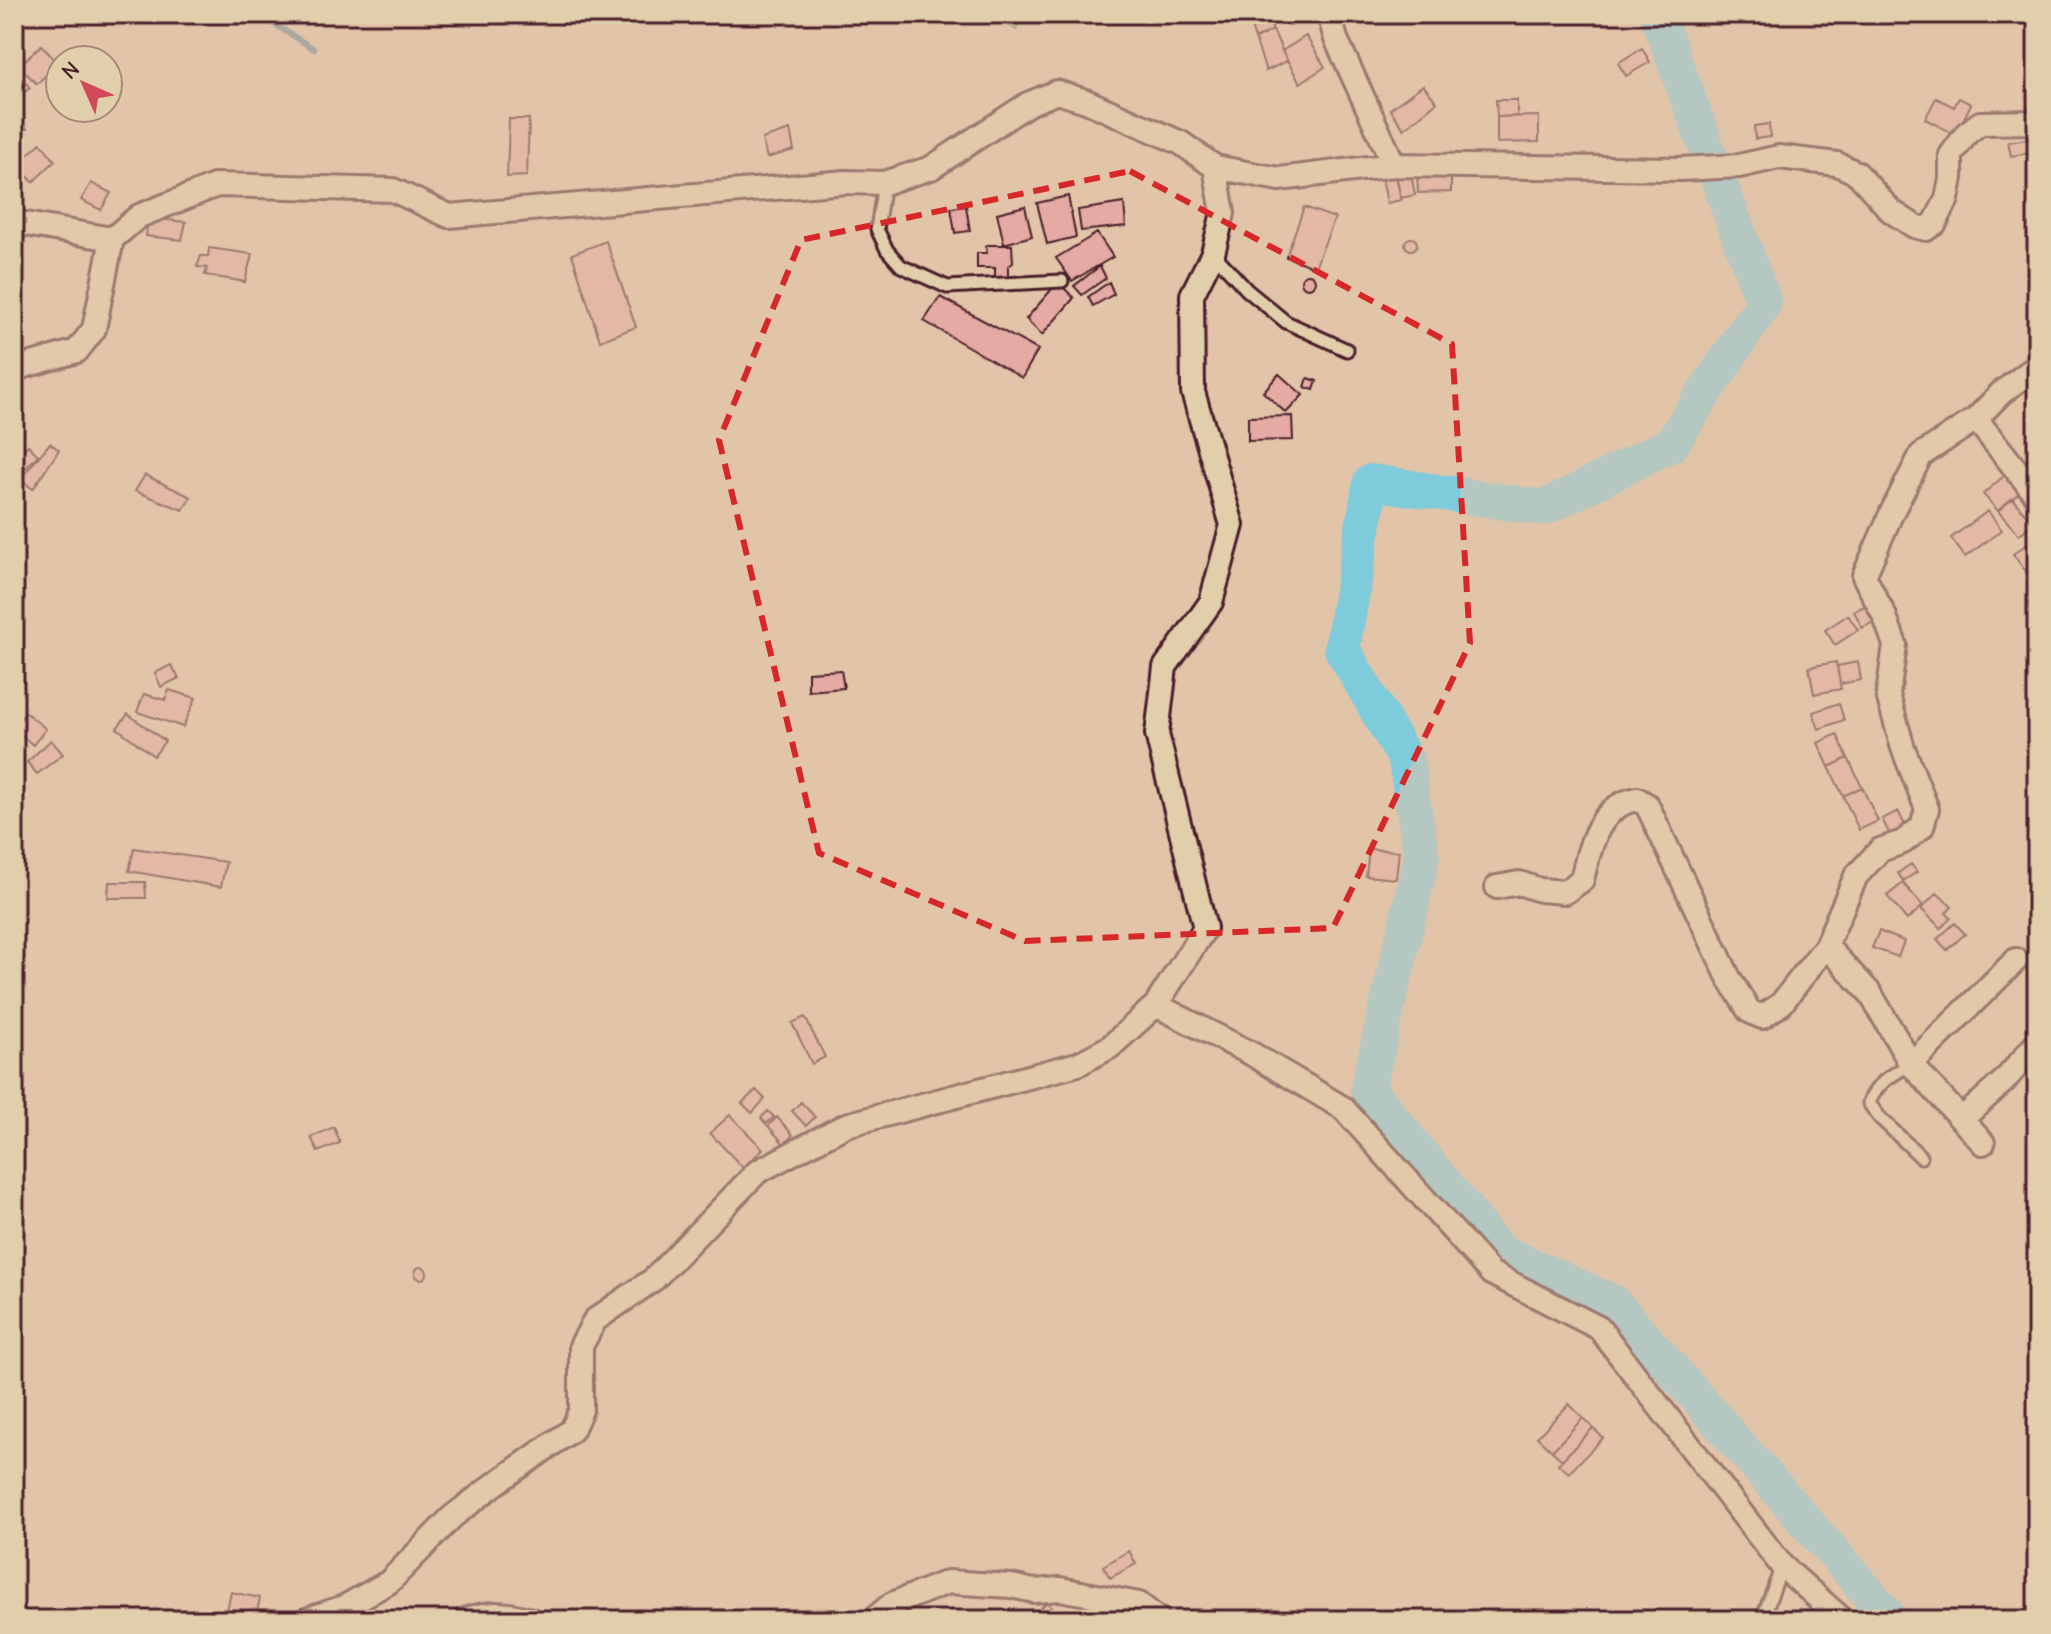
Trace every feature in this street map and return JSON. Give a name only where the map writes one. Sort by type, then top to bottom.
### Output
[{"type":"street","points":[[1329,14],[1336,39],[1394,165]]},
{"type":"street","points":[[14,369],[77,351],[94,329],[112,239],[139,216],[217,185],[393,190],[449,216],[846,182],[884,183],[931,168],[1028,104],[1057,92],[1086,101],[1181,143],[1215,167],[1279,179],[1394,165],[1680,169],[1739,166],[1779,157],[1837,164],[1857,173],[1891,211],[1914,226],[1926,229],[1935,223],[1947,199],[1951,155],[1967,133],[1980,123],[2037,122]]},
{"type":"street","points":[[306,1620],[344,1607],[389,1582],[452,1517],[572,1430],[581,1410],[581,1346],[595,1320],[654,1279],[757,1172],[846,1125],[1078,1064],[1110,1047],[1156,1005],[1205,928],[1157,734],[1165,667],[1211,602],[1232,525],[1193,392],[1192,295],[1213,253],[1223,213],[1215,167]]},
{"type":"street","points":[[14,222],[112,239]]},
{"type":"street","points":[[1497,887],[1519,883],[1540,890],[1565,892],[1582,880],[1601,820],[1622,802],[1637,799],[1647,805],[1729,978],[1749,1011],[1762,1017],[1781,1004],[1826,946],[1856,876],[1880,850],[1903,842],[1922,827],[1927,809],[1903,748],[1888,695],[1895,645],[1864,576],[1921,455],[1976,419],[2001,393],[2037,366]]},
{"type":"street","points":[[1976,419],[2037,496]]},
{"type":"street","points":[[1826,946],[1870,993],[1911,1064],[1983,1143]]},
{"type":"street","points":[[1911,1064],[2016,960]]},
{"type":"street","points":[[1156,1005],[1252,1054],[1343,1108],[1491,1273],[1599,1328],[1782,1566],[1843,1620]]},
{"type":"street","points":[[1963,1118],[2004,1081],[2037,1043]]},
{"type":"street","points":[[873,1620],[892,1604],[948,1582],[1011,1586],[1034,1591],[1060,1589],[1139,1604],[1159,1620]]},
{"type":"street","points":[[465,1620],[491,1613],[510,1613],[531,1620]]},
{"type":"lane","points":[[884,183],[877,229],[887,250],[901,266],[947,287],[1062,281]]},
{"type":"lane","points":[[1213,253],[1247,290],[1286,322],[1347,350]]},
{"type":"lane","points":[[1911,1064],[1874,1090],[1869,1103],[1879,1117],[1921,1157]]},
{"type":"lane","points":[[1762,1620],[1782,1566]]},
{"type":"highlighted area","points":[[1130,171],[1452,344],[1470,643],[1333,928],[1025,941],[819,853],[719,440],[801,240]]},
{"type":"green space","points":[[991,14],[1022,14],[1016,30]]},
{"type":"building","points":[[1247,14],[1266,14],[1273,30],[1255,39]]},
{"type":"building","points":[[1273,30],[1287,61],[1266,71],[1255,39]]},
{"type":"building","points":[[1306,36],[1325,67],[1300,83],[1282,51]]},
{"type":"building","points":[[41,45],[44,48],[44,77],[37,84],[19,66]]},
{"type":"building","points":[[1642,48],[1650,62],[1626,76],[1618,63]]},
{"type":"building","points":[[22,78],[30,88],[15,99],[14,84]]},
{"type":"building","points":[[1423,85],[1437,102],[1404,129],[1390,109]]},
{"type":"building","points":[[1936,98],[1954,107],[1959,98],[1971,104],[1956,135],[1925,119]]},
{"type":"building","points":[[1496,100],[1517,100],[1517,116],[1497,117]]},
{"type":"building","points":[[1539,116],[1539,142],[1497,143],[1497,117]]},
{"type":"building","points":[[21,119],[27,129],[14,139],[14,123]]},
{"type":"building","points":[[509,119],[529,119],[527,176],[507,177]]},
{"type":"building","points":[[1769,124],[1770,137],[1755,139],[1754,126]]},
{"type":"building","points":[[790,130],[794,150],[767,158],[762,139]]},
{"type":"building","points":[[2028,139],[2030,153],[2011,156],[2008,142]]},
{"type":"building","points":[[41,143],[55,161],[33,182],[16,164]]},
{"type":"building","points":[[1451,168],[1451,192],[1418,193],[1417,169]]},
{"type":"building","points":[[1410,169],[1415,195],[1401,198],[1396,175]]},
{"type":"building","points":[[1396,175],[1401,200],[1387,203],[1382,178]]},
{"type":"building","points":[[91,183],[111,193],[101,210],[81,200]]},
{"type":"building","points":[[1068,196],[1076,237],[1047,244],[1037,203]]},
{"type":"building","points":[[1124,203],[1126,226],[1081,231],[1078,210]]},
{"type":"building","points":[[966,206],[970,231],[955,233],[951,208]]},
{"type":"building","points":[[1025,206],[1032,236],[1004,244],[997,213]]},
{"type":"building","points":[[1304,207],[1335,218],[1315,267],[1286,257]]},
{"type":"building","points":[[148,218],[186,222],[182,240],[146,236]]},
{"type":"building","points":[[1097,233],[1113,257],[1072,281],[1056,258]]},
{"type":"building","points":[[1411,238],[1417,244],[1411,250],[1405,244]]},
{"type":"building","points":[[606,241],[636,327],[600,341],[572,254]]},
{"type":"building","points":[[986,245],[1012,245],[1013,263],[1008,266],[1008,278],[995,278],[995,268],[977,268],[977,253],[987,253]]},
{"type":"building","points":[[209,248],[252,254],[245,282],[205,275],[207,268],[197,267],[201,256],[208,256]]},
{"type":"building","points":[[1100,266],[1106,278],[1082,295],[1074,286]]},
{"type":"building","points":[[1308,274],[1315,281],[1308,288],[1301,281]]},
{"type":"building","points":[[1058,282],[1074,298],[1042,335],[1026,319]]},
{"type":"building","points":[[1109,282],[1114,294],[1093,306],[1088,297]]},
{"type":"building","points":[[940,297],[1038,350],[1022,378],[924,321]]},
{"type":"building","points":[[1279,374],[1303,395],[1286,413],[1263,392]]},
{"type":"building","points":[[1308,378],[1317,381],[1314,390],[1305,387]]},
{"type":"building","points":[[1292,416],[1293,440],[1248,441],[1248,417]]},
{"type":"building","points":[[50,443],[59,450],[33,489],[20,479]]},
{"type":"building","points":[[28,445],[38,455],[21,473],[14,467],[14,459]]},
{"type":"building","points":[[2012,469],[2027,486],[1998,511],[1983,494]]},
{"type":"building","points":[[145,475],[191,497],[183,510],[135,491]]},
{"type":"building","points":[[2012,498],[2033,523],[2019,535],[1998,511]]},
{"type":"building","points":[[1988,511],[2002,530],[1965,557],[1951,538]]},
{"type":"building","points":[[2037,537],[2037,565],[2027,573],[2013,554]]},
{"type":"building","points":[[1874,601],[1882,618],[1862,628],[1854,611]]},
{"type":"building","points":[[1848,615],[1858,630],[1835,645],[1825,630]]},
{"type":"building","points":[[1836,662],[1841,689],[1814,694],[1809,667]]},
{"type":"building","points":[[1858,662],[1861,680],[1840,684],[1837,666]]},
{"type":"building","points":[[171,665],[179,678],[161,687],[155,673]]},
{"type":"building","points":[[841,670],[844,688],[808,691],[808,672]]},
{"type":"building","points":[[169,690],[196,698],[183,727],[137,712],[144,694],[165,700]]},
{"type":"building","points":[[1839,703],[1844,720],[1819,729],[1813,712]]},
{"type":"building","points":[[25,712],[46,729],[33,745],[14,729]]},
{"type":"building","points":[[128,714],[165,741],[154,756],[117,728]]},
{"type":"building","points":[[1837,734],[1848,758],[1829,767],[1818,743]]},
{"type":"building","points":[[51,740],[63,754],[37,774],[27,762]]},
{"type":"building","points":[[1848,758],[1862,787],[1843,796],[1829,767]]},
{"type":"building","points":[[1862,787],[1878,821],[1859,830],[1843,796]]},
{"type":"building","points":[[1898,811],[1908,831],[1892,839],[1882,819]]},
{"type":"building","points":[[134,848],[226,862],[221,887],[129,871]]},
{"type":"building","points":[[1369,849],[1399,851],[1396,879],[1366,876]]},
{"type":"building","points":[[1911,864],[1917,872],[1903,881],[1898,873]]},
{"type":"building","points":[[109,882],[145,882],[146,898],[108,898]]},
{"type":"building","points":[[1903,883],[1923,906],[1907,920],[1887,896]]},
{"type":"building","points":[[1937,893],[1952,907],[1946,913],[1951,918],[1941,928],[1921,909]]},
{"type":"building","points":[[1955,923],[1965,934],[1947,950],[1937,939]]},
{"type":"building","points":[[1879,931],[1904,941],[1898,957],[1872,948]]},
{"type":"building","points":[[805,1017],[825,1057],[812,1064],[792,1023]]},
{"type":"building","points":[[756,1090],[765,1099],[752,1113],[742,1103]]},
{"type":"building","points":[[801,1102],[815,1117],[806,1126],[792,1111]]},
{"type":"building","points":[[768,1111],[774,1117],[766,1124],[761,1118]]},
{"type":"building","points":[[730,1115],[763,1149],[743,1168],[710,1133]]},
{"type":"building","points":[[777,1117],[793,1135],[784,1144],[768,1126]]},
{"type":"building","points":[[334,1127],[340,1143],[318,1152],[311,1137]]},
{"type":"building","points":[[421,1267],[427,1273],[421,1279],[415,1273]]},
{"type":"building","points":[[1569,1404],[1583,1418],[1552,1451],[1537,1437]]},
{"type":"building","points":[[1583,1418],[1593,1428],[1562,1460],[1552,1451]]},
{"type":"building","points":[[1593,1428],[1603,1438],[1569,1473],[1558,1464]]},
{"type":"building","points":[[1129,1551],[1136,1564],[1110,1578],[1103,1566]]},
{"type":"building","points":[[231,1592],[260,1598],[255,1620],[226,1615]]},
{"type":"building","points":[[1046,1602],[1067,1620],[1031,1620]]},
{"type":"waterway","points":[[258,14],[314,49]]},
{"type":"waterway","points":[[1657,14],[1764,303],[1671,444],[1544,508],[1371,482],[1342,649],[1406,760],[1422,858],[1368,1089],[1499,1251],[1614,1303],[1892,1620]]}]
